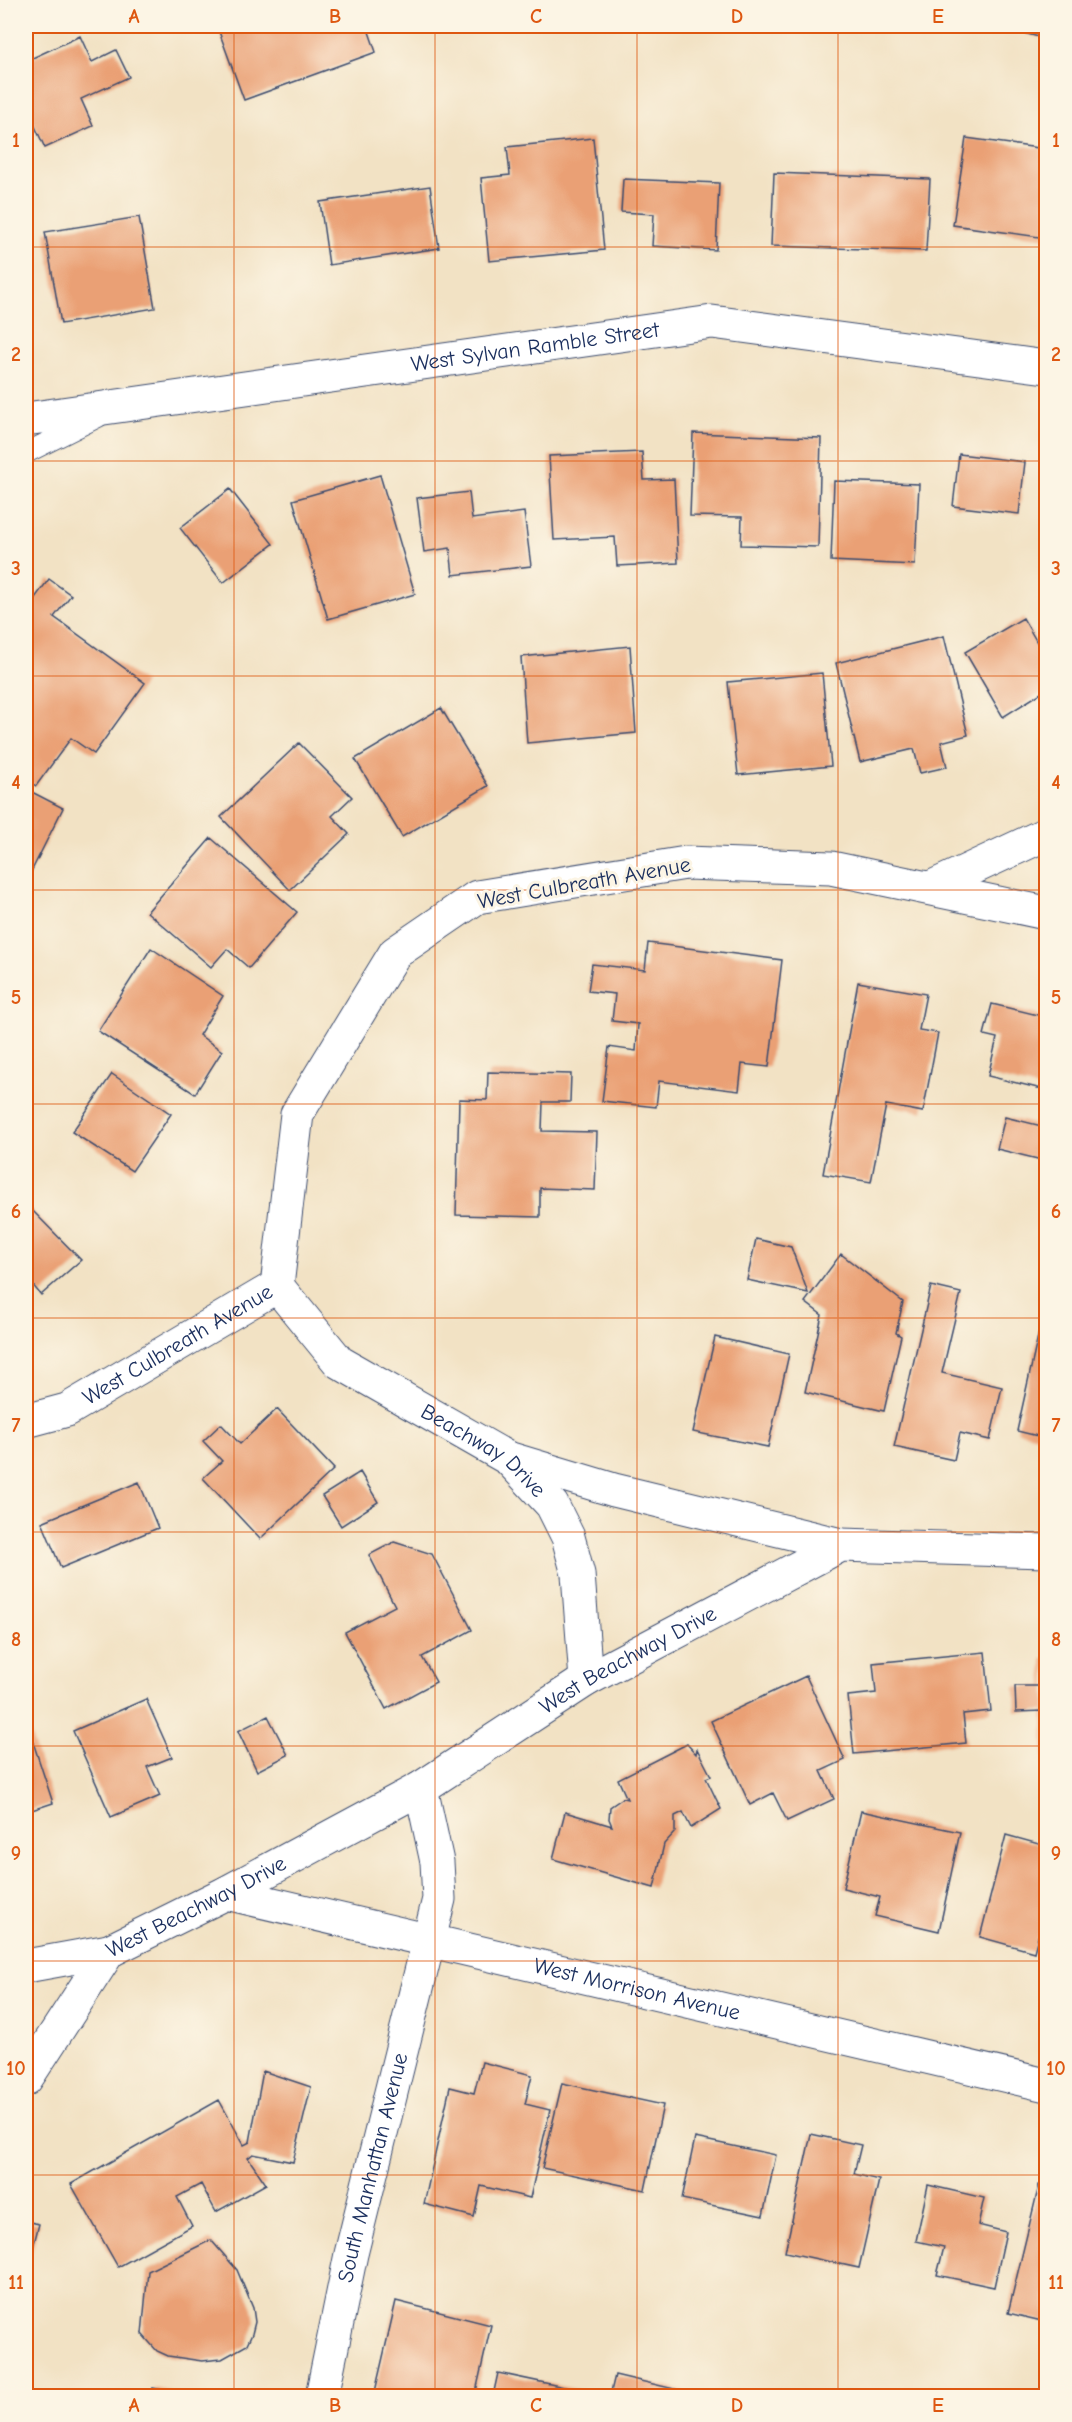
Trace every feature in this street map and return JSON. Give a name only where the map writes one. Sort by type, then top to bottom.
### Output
[{"type":"street","name":"West Sylvan Ramble Street","points":[[26,419],[712,322],[1047,367]]},
{"type":"street","points":[[930,888],[1047,834]]},
{"type":"street","name":"West Culbreath Avenue","points":[[26,1421],[67,1410],[277,1286],[297,1114],[396,953],[477,897],[686,863],[831,868],[1047,913]]},
{"type":"street","name":"Beachway Drive","points":[[277,1286],[339,1362],[509,1459],[552,1505],[568,1537],[578,1574],[586,1680]]},
{"type":"street","name":"West Beachway Drive","points":[[509,1459],[614,1490],[841,1545],[1047,1551]]},
{"type":"street","name":"West Beachway Drive","points":[[26,1966],[108,1951],[226,1893],[421,1788],[586,1680],[841,1545]]},
{"type":"street","points":[[421,1788],[437,1862],[439,1899],[427,1939]]},
{"type":"street","name":"West Morrison Avenue","points":[[226,1893],[1047,2085]]},
{"type":"street","name":"South Manhattan Avenue","points":[[322,2397],[351,2254],[427,1939]]},
{"type":"street","points":[[26,2079],[108,1951]]},
{"type":"lane","points":[[26,453],[123,405]]},
{"type":"building","points":[[217,26],[367,26],[376,52],[244,100]]},
{"type":"building","points":[[996,26],[1046,26],[1043,38]]},
{"type":"building","points":[[80,36],[92,62],[116,50],[129,77],[81,99],[93,126],[45,148],[26,107],[26,61]]},
{"type":"building","points":[[593,138],[604,250],[489,261],[481,178],[510,175],[507,147]]},
{"type":"building","points":[[966,138],[1046,149],[1046,238],[953,225]]},
{"type":"building","points":[[774,173],[930,179],[926,251],[771,246]]},
{"type":"building","points":[[623,179],[719,183],[716,250],[652,246],[654,214],[621,212]]},
{"type":"building","points":[[430,186],[439,248],[329,265],[320,202]]},
{"type":"building","points":[[139,217],[155,308],[61,324],[45,232]]},
{"type":"building","points":[[693,433],[821,438],[818,547],[741,545],[742,517],[690,516]]},
{"type":"building","points":[[642,452],[644,480],[674,479],[678,563],[617,566],[615,537],[554,540],[549,456]]},
{"type":"building","points":[[959,454],[1025,462],[1019,514],[953,506]]},
{"type":"building","points":[[380,475],[415,594],[328,619],[293,500]]},
{"type":"building","points":[[834,481],[919,484],[915,565],[831,561]]},
{"type":"building","points":[[230,489],[273,544],[223,583],[180,528]]},
{"type":"building","points":[[469,492],[472,519],[524,512],[531,566],[453,575],[450,548],[424,552],[417,498]]},
{"type":"building","points":[[49,579],[71,595],[54,617],[145,683],[94,754],[71,738],[36,786],[26,779],[26,610]]},
{"type":"building","points":[[1023,618],[1046,658],[1046,690],[1003,717],[965,652]]},
{"type":"building","points":[[944,636],[968,735],[941,742],[947,767],[920,773],[914,749],[860,762],[836,663]]},
{"type":"building","points":[[630,646],[636,733],[527,743],[521,657]]},
{"type":"building","points":[[822,673],[831,766],[738,775],[728,682]]},
{"type":"building","points":[[441,708],[488,786],[402,837],[355,759]]},
{"type":"building","points":[[299,743],[352,797],[332,816],[349,834],[290,890],[221,817]]},
{"type":"building","points":[[26,789],[63,808],[26,882]]},
{"type":"building","points":[[211,838],[297,912],[249,968],[227,949],[211,967],[147,912]]},
{"type":"building","points":[[648,943],[782,960],[769,1067],[742,1064],[739,1091],[659,1081],[656,1107],[602,1101],[609,1047],[636,1051],[638,1024],[612,1021],[615,994],[588,991],[592,964],[645,970]]},
{"type":"building","points":[[151,948],[223,996],[199,1035],[222,1051],[195,1094],[98,1031]]},
{"type":"building","points":[[858,982],[926,994],[919,1030],[938,1033],[923,1112],[886,1105],[871,1182],[823,1174]]},
{"type":"building","points":[[992,1004],[1046,1017],[1046,1090],[988,1076],[997,1038],[984,1035]]},
{"type":"building","points":[[488,1072],[571,1074],[570,1102],[543,1102],[542,1131],[597,1132],[595,1190],[540,1188],[540,1217],[456,1215],[459,1099],[487,1100]]},
{"type":"building","points":[[112,1074],[171,1114],[132,1171],[72,1132]]},
{"type":"building","points":[[1005,1117],[1046,1127],[1046,1161],[997,1149]]},
{"type":"building","points":[[30,1208],[81,1260],[41,1295],[26,1277],[26,1212]]},
{"type":"building","points":[[756,1239],[791,1247],[808,1293],[747,1280]]},
{"type":"building","points":[[841,1254],[903,1302],[896,1333],[901,1336],[884,1411],[805,1392],[822,1315],[805,1302]]},
{"type":"building","points":[[931,1286],[961,1293],[942,1373],[1002,1387],[990,1440],[960,1433],[954,1460],[894,1447]]},
{"type":"building","points":[[1042,1318],[1046,1319],[1046,1438],[1017,1431]]},
{"type":"building","points":[[715,1337],[789,1354],[768,1447],[693,1432]]},
{"type":"building","points":[[277,1409],[334,1469],[260,1539],[203,1478],[222,1461],[203,1441],[221,1424],[240,1444]]},
{"type":"building","points":[[360,1472],[378,1502],[341,1526],[322,1496]]},
{"type":"building","points":[[139,1482],[158,1528],[61,1568],[42,1522]]},
{"type":"building","points":[[394,1542],[432,1554],[472,1630],[422,1657],[436,1682],[386,1709],[345,1632],[395,1606],[369,1555]]},
{"type":"building","points":[[985,1652],[991,1711],[963,1714],[966,1743],[854,1754],[848,1696],[876,1693],[873,1663]]},
{"type":"building","points":[[1042,1659],[1046,1659],[1046,1764],[1043,1764],[1043,1711],[1016,1712],[1015,1686],[1043,1686]]},
{"type":"building","points":[[806,1676],[845,1760],[821,1771],[834,1799],[787,1821],[773,1793],[750,1805],[711,1721]]},
{"type":"building","points":[[146,1699],[172,1757],[147,1767],[160,1796],[111,1817],[73,1731]]},
{"type":"building","points":[[268,1716],[288,1755],[257,1771],[238,1731]]},
{"type":"building","points":[[30,1733],[53,1803],[26,1812],[26,1734]]},
{"type":"building","points":[[687,1744],[696,1754],[697,1749],[711,1776],[706,1778],[721,1809],[691,1828],[683,1812],[675,1816],[675,1832],[664,1844],[654,1888],[553,1859],[565,1812],[612,1826],[609,1819],[610,1807],[623,1798],[627,1799],[618,1779]]},
{"type":"building","points":[[861,1811],[960,1832],[939,1931],[875,1916],[880,1897],[843,1888]]},
{"type":"building","points":[[1006,1835],[1046,1846],[1046,1916],[1044,1915],[1034,1952],[980,1937]]},
{"type":"building","points":[[482,2062],[532,2075],[525,2104],[550,2110],[530,2198],[481,2186],[474,2217],[424,2204],[450,2087],[474,2093]]},
{"type":"building","points":[[263,2071],[311,2087],[293,2162],[253,2154],[248,2158],[266,2184],[216,2212],[201,2184],[177,2197],[192,2226],[118,2267],[71,2184],[219,2100],[244,2145],[250,2142]]},
{"type":"building","points":[[562,2083],[663,2105],[645,2190],[542,2168]]},
{"type":"building","points":[[811,2134],[861,2145],[854,2174],[879,2180],[859,2268],[785,2252]]},
{"type":"building","points":[[695,2138],[776,2155],[763,2216],[682,2199]]},
{"type":"building","points":[[928,2185],[984,2198],[978,2225],[1006,2232],[994,2287],[937,2275],[944,2247],[916,2241]]},
{"type":"building","points":[[1039,2185],[1046,2186],[1046,2322],[1008,2313]]},
{"type":"building","points":[[26,2221],[39,2224],[26,2274]]},
{"type":"building","points":[[211,2240],[237,2270],[253,2308],[255,2322],[252,2334],[247,2345],[222,2359],[202,2361],[168,2356],[157,2351],[142,2334],[148,2271]]},
{"type":"building","points":[[396,2301],[491,2325],[475,2396],[374,2396]]},
{"type":"building","points":[[498,2373],[588,2392],[587,2396],[493,2396]]},
{"type":"building","points":[[615,2375],[687,2392],[686,2396],[610,2396]]},
{"type":"building","points":[[153,2388],[186,2395],[186,2396],[151,2396]]}]
